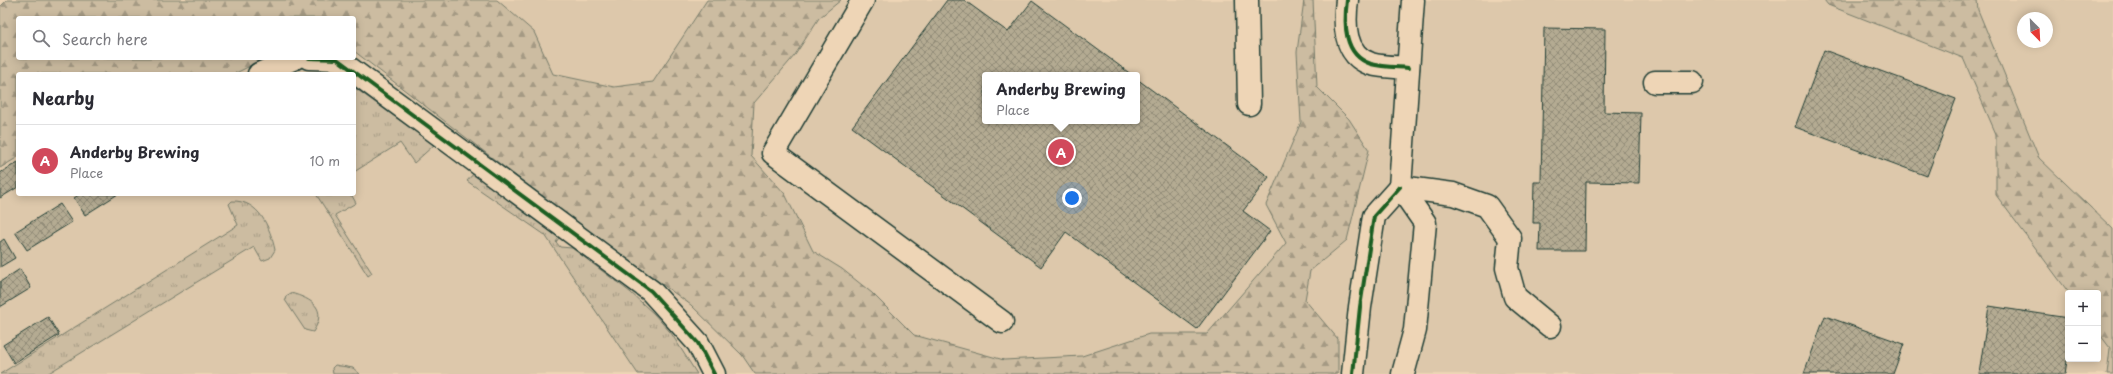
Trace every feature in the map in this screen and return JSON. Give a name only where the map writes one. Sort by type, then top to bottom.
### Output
[{"type":"street","points":[[863,0],[773,153],[1002,322]]},
{"type":"street","points":[[1247,0],[1249,104]]},
{"type":"street","points":[[1347,0],[1344,24],[1349,44],[1354,53],[1370,63],[1408,68]]},
{"type":"street","points":[[1403,374],[1415,330],[1425,223],[1401,184],[1413,0]]},
{"type":"street","points":[[264,72],[290,60]]},
{"type":"street","points":[[338,60],[355,72]]},
{"type":"street","points":[[356,73],[651,291],[698,343],[714,374]]},
{"type":"street","points":[[1655,82],[1692,82]]},
{"type":"street","points":[[1401,184],[1453,194],[1487,206],[1510,238],[1507,268],[1515,297],[1550,326]]},
{"type":"street","points":[[1353,374],[1360,307],[1374,216],[1401,184]]},
{"type":"shaded area","points":[[191,0],[2113,0],[2113,374],[0,374],[0,102],[16,94],[16,196],[356,196],[356,72],[57,72],[79,60],[356,60],[356,16],[336,16]]},
{"type":"green space","points":[[7,0],[497,0],[534,32],[553,74],[614,87],[653,82],[707,0],[841,0],[819,18],[795,55],[754,103],[751,156],[785,194],[813,251],[842,269],[872,293],[914,335],[1004,360],[1082,356],[1149,334],[1207,334],[1286,243],[1266,205],[1301,122],[1297,52],[1304,0],[1313,0],[1317,87],[1349,119],[1369,150],[1347,240],[1310,271],[1305,300],[1338,339],[1338,374],[755,374],[742,355],[691,305],[561,211],[356,53],[356,16],[16,16],[16,60],[262,60],[238,72],[16,72],[16,158],[0,168],[0,7]]},
{"type":"green space","points":[[1824,0],[1977,0],[1978,10],[2039,158],[2113,229],[2113,374],[2107,374],[2110,348],[2101,336],[2101,290],[2067,290],[1996,195],[1996,134],[1963,58],[1828,5]]},
{"type":"green space","points":[[356,88],[434,145],[414,163],[400,143],[356,171]]},
{"type":"green space","points":[[474,173],[559,238],[556,242],[560,247],[572,248],[630,292],[654,314],[671,333],[697,374],[638,374],[545,235],[467,181]]},
{"type":"green space","points":[[317,196],[352,196],[356,203],[335,215],[372,273],[368,276]]},
{"type":"green space","points":[[232,201],[249,205],[262,216],[270,232],[275,250],[270,258],[262,261],[254,247],[47,374],[0,374],[238,225],[229,204]]},
{"type":"green space","points":[[291,293],[305,298],[316,306],[319,317],[313,332],[305,330],[285,300],[286,296]]},
{"type":"green space","points":[[335,365],[353,368],[360,374],[333,374],[332,368]]},
{"type":"building","points":[[947,0],[964,0],[1008,32],[1032,1],[1128,72],[982,72],[982,124],[1140,124],[1140,81],[1269,177],[1243,211],[1270,231],[1197,329],[1066,232],[1041,267],[852,127]]},
{"type":"building","points":[[1544,28],[1605,29],[1604,112],[1641,113],[1639,183],[1586,182],[1585,251],[1539,251],[1540,223],[1533,223],[1534,182],[1541,182]]},
{"type":"building","points":[[1824,50],[1956,99],[1927,176],[1795,127]]},
{"type":"building","points":[[16,163],[16,188],[0,198],[0,173]]},
{"type":"building","points":[[77,196],[115,196],[85,215],[74,198]]},
{"type":"building","points":[[60,204],[72,222],[27,250],[15,232]]},
{"type":"building","points":[[4,239],[15,258],[0,267],[0,242]]},
{"type":"building","points":[[20,269],[31,288],[0,307],[0,282]]},
{"type":"building","points":[[1989,306],[2065,318],[2065,362],[2067,362],[2065,374],[1979,374]]},
{"type":"building","points":[[1825,316],[1904,344],[1893,374],[1804,374]]},
{"type":"building","points":[[48,317],[59,335],[14,363],[3,345]]},
{"type":"cycle path","points":[[1347,0],[1347,37],[1350,46],[1355,53],[1362,60],[1371,64],[1408,68]]},
{"type":"cycle path","points":[[338,60],[355,72]]},
{"type":"cycle path","points":[[356,73],[651,291],[698,343],[714,374]]},
{"type":"cycle path","points":[[1353,374],[1360,307],[1374,216],[1400,187]]},
{"type":"place","name":"Anderby Brewing","points":[[1061,152]]}]
